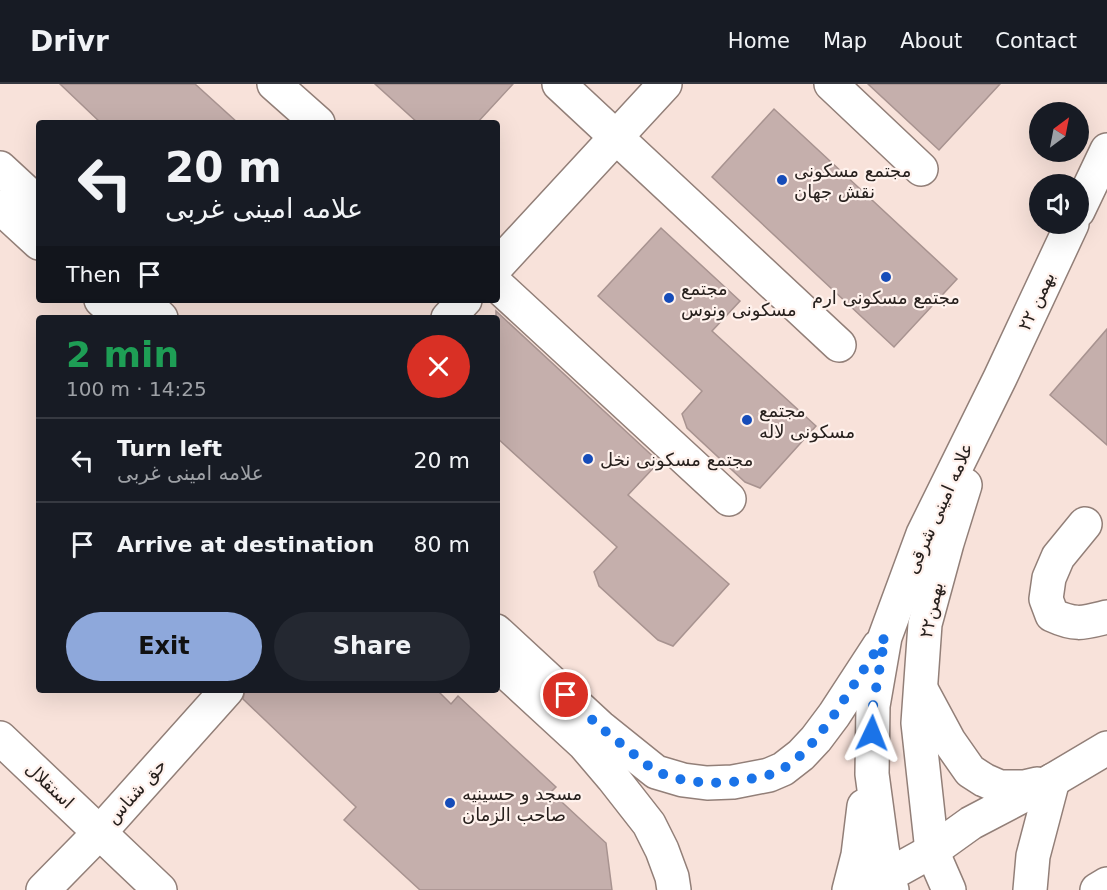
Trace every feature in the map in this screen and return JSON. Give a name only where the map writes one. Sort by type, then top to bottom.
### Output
[{"type":"main road","points":[[274,84],[315,120]]},
{"type":"main road","points":[[559,84],[839,345]]},
{"type":"main road","points":[[500,263],[665,84]]},
{"type":"main road","points":[[831,84],[921,169]]},
{"type":"main road","points":[[1089,188],[1107,150]]},
{"type":"main road","points":[[0,168],[36,201]]},
{"type":"main road","points":[[0,207],[36,240]]},
{"type":"main road","name":"۲۲ بهمن","points":[[999,378],[1067,234]]},
{"type":"main road","points":[[500,288],[729,499]]},
{"type":"main road","points":[[104,303],[118,315]]},
{"type":"main road","points":[[145,303],[158,315]]},
{"type":"main road","points":[[451,315],[462,303]]},
{"type":"main road","name":"علامه امینی شرقی","points":[[881,885],[872,774],[872,733],[873,706],[885,637],[923,534],[999,378]]},
{"type":"main road","name":"۲۲بهمن","points":[[932,851],[918,723],[925,624],[947,543],[999,378]]},
{"type":"main road","points":[[1084,524],[1058,557],[1049,578],[1046,599],[1052,615],[1065,621],[1082,623],[1107,617]]},
{"type":"main road","points":[[500,635],[600,727],[656,772],[683,780],[707,783],[733,782],[769,775],[783,769],[801,755],[834,715],[885,637]]},
{"type":"main road","points":[[500,667],[584,744],[614,778],[649,824],[662,850],[672,877],[674,890]]},
{"type":"main road","points":[[921,688],[950,741],[970,771],[1000,787],[1024,787],[1053,780]]},
{"type":"main road","name":"حق شناس","points":[[43,890],[100,832],[224,693]]},
{"type":"main road","points":[[849,890],[858,855],[872,733]]},
{"type":"main road","name":"استقلال","points":[[0,738],[160,890]]},
{"type":"main road","points":[[881,885],[971,823],[1053,780],[1107,748]]},
{"type":"main road","points":[[1030,890],[1033,856],[1053,780]]},
{"type":"main road","points":[[932,851],[949,890]]},
{"type":"main road","points":[[1097,890],[1107,884]]},
{"type":"building","points":[[60,84],[195,84],[235,120],[98,120]]},
{"type":"building","points":[[375,84],[513,84],[480,120],[415,120]]},
{"type":"building","points":[[868,84],[1000,84],[939,150]]},
{"type":"building","points":[[774,109],[957,279],[894,347],[712,177]]},
{"type":"building","points":[[661,228],[740,301],[712,331],[816,426],[760,488],[745,482],[687,428],[682,414],[702,391],[598,296]]},
{"type":"building","points":[[496,311],[659,462],[628,495],[729,584],[673,646],[658,640],[599,586],[594,572],[617,547],[500,441],[500,315],[496,315]]},
{"type":"building","points":[[1107,329],[1107,445],[1050,395]]},
{"type":"building","points":[[244,693],[440,693],[451,704],[458,696],[556,787],[551,792],[606,843],[612,890],[420,890],[344,820],[356,807],[243,699]]},
{"type":"place","name":"مجتمع مسکونی نقش جهان","points":[[782,180]]},
{"type":"place","name":"مجتمع مسکونی ارم","points":[[886,277]]},
{"type":"place","name":"مجتمع مسکونی ونوس","points":[[669,298]]},
{"type":"place","name":"مجتمع مسکونی لاله","points":[[747,420]]},
{"type":"place","name":"مجتمع مسکونی نخل","points":[[588,459]]},
{"type":"place","name":"مسجد و حسینیه صاحب الزمان","points":[[450,803]]},
{"type":"route","points":[[566,695],[600,727],[656,772],[683,780],[707,783],[750,779],[783,769],[801,755],[834,715],[885,637],[873,706],[872,733]]}]
